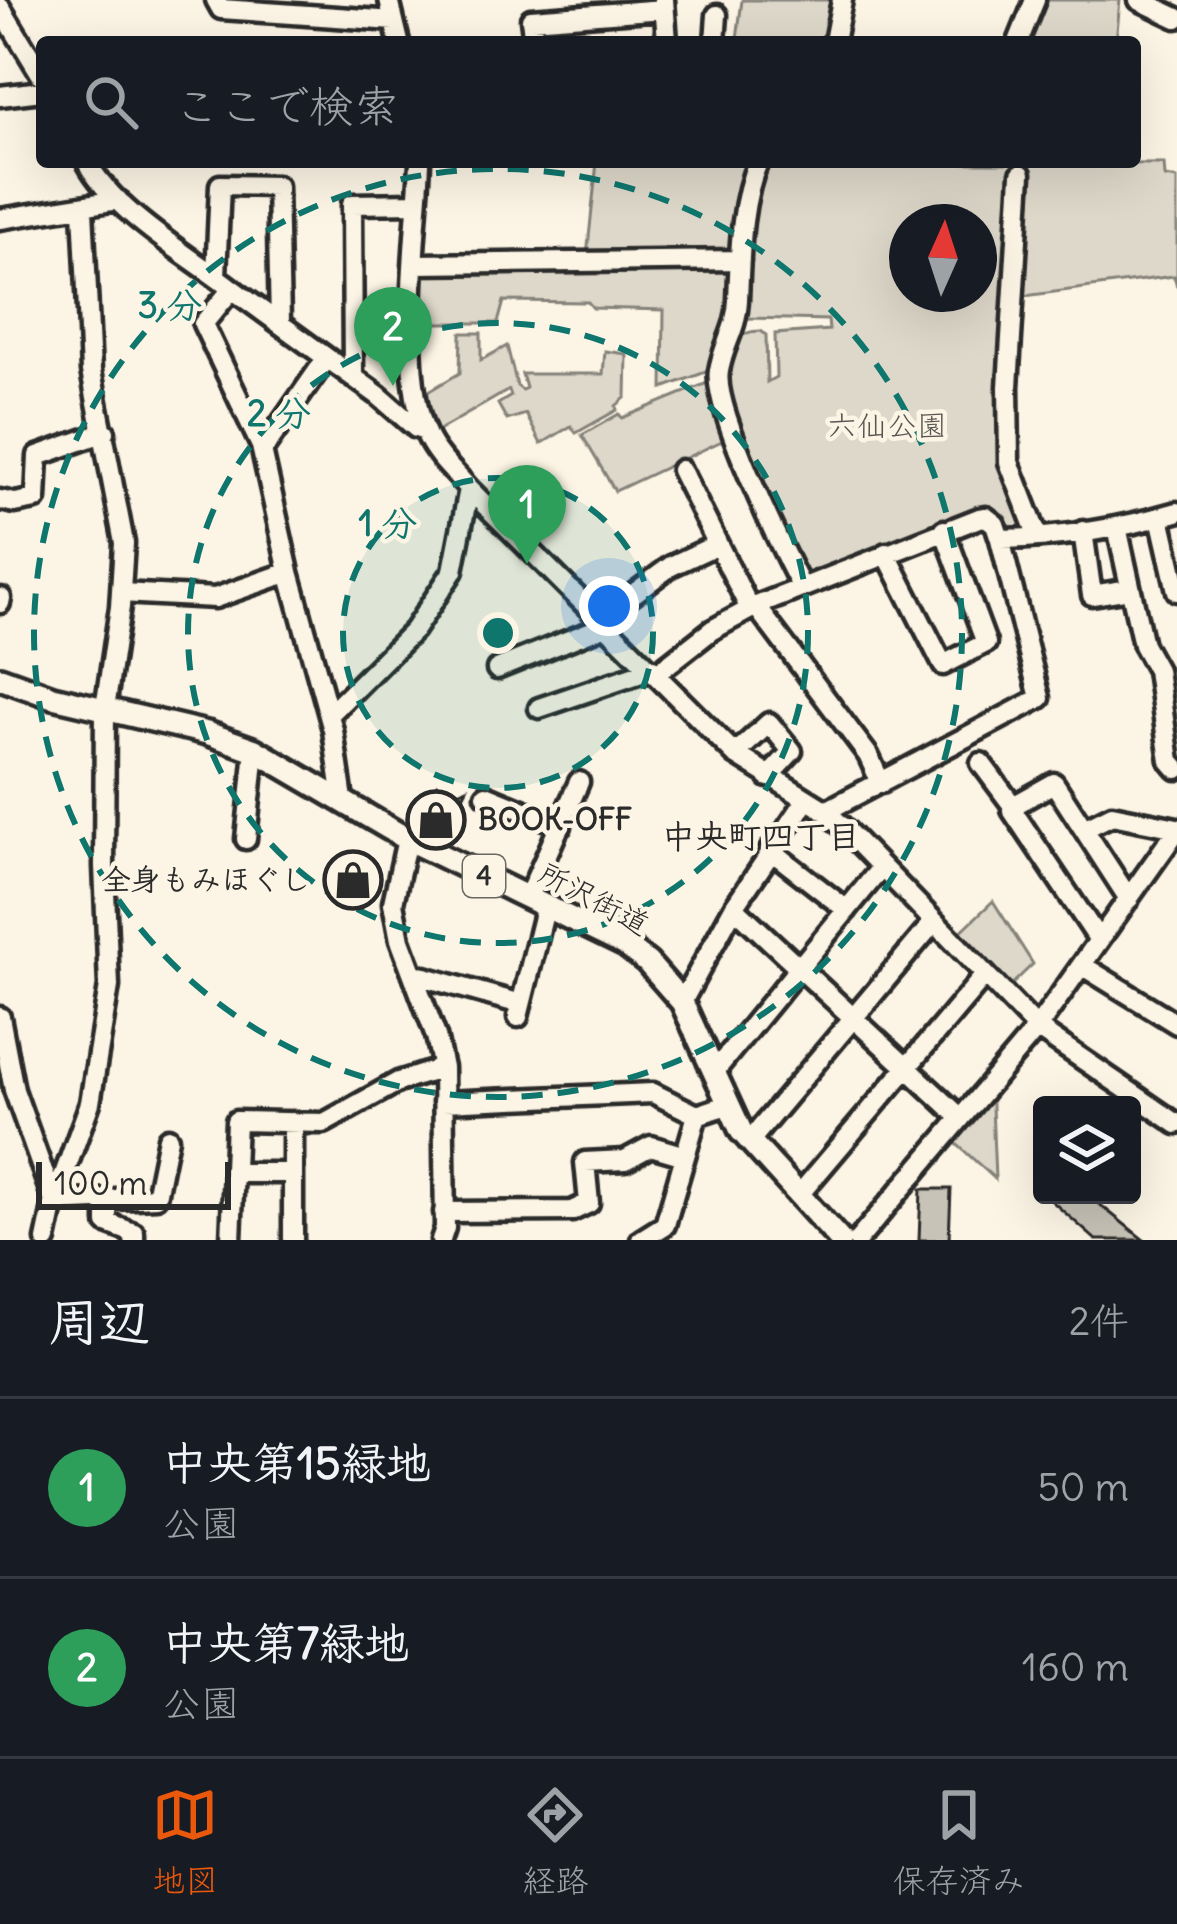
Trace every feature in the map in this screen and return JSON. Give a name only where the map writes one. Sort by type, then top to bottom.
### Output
[{"type":"main road","name":"所沢街道","points":[[0,678],[53,697],[256,750],[407,839],[625,945],[682,1002],[727,1105],[749,1142],[840,1240]]},
{"type":"street","points":[[216,0],[221,9],[394,21]]},
{"type":"street","points":[[389,0],[398,36]]},
{"type":"street","points":[[835,36],[842,0]]},
{"type":"street","points":[[1021,36],[1036,0]]},
{"type":"street","points":[[1139,0],[1177,18]]},
{"type":"street","points":[[533,36],[531,19],[664,4],[667,36]]},
{"type":"street","points":[[0,7],[36,66]]},
{"type":"street","points":[[715,36],[717,15]]},
{"type":"street","points":[[0,96],[36,92]]},
{"type":"street","points":[[90,168],[118,200],[416,428],[425,430]]},
{"type":"street","points":[[420,168],[416,392],[430,442],[469,489],[735,754],[826,811],[1037,1028],[1177,1124]]},
{"type":"street","points":[[755,168],[740,260],[737,324],[718,374],[734,439],[801,586]]},
{"type":"street","points":[[1021,174],[1008,444],[1009,462],[1038,537]]},
{"type":"street","points":[[280,322],[277,186],[220,185],[224,282],[203,324],[262,451],[329,715],[343,800]]},
{"type":"street","points":[[0,220],[118,200]]},
{"type":"street","points":[[353,376],[352,204],[417,203]]},
{"type":"street","points":[[46,1240],[54,1202],[90,1103],[110,986],[104,866],[106,710],[124,543],[91,371],[83,209]]},
{"type":"street","points":[[415,264],[740,260]]},
{"type":"street","points":[[262,451],[326,359]]},
{"type":"street","points":[[0,500],[36,500],[38,456],[105,432]]},
{"type":"street","points":[[681,470],[716,545],[753,607],[868,755],[881,783]]},
{"type":"street","points":[[329,715],[414,630],[453,571],[469,489]]},
{"type":"street","points":[[1000,539],[1117,527],[1168,514],[1177,591]]},
{"type":"street","points":[[538,708],[655,671],[753,607],[986,517],[995,524],[1000,539],[1040,698],[826,811]]},
{"type":"street","points":[[1117,527],[1143,645],[1157,670],[1170,761],[1177,769]]},
{"type":"street","points":[[886,553],[943,665],[986,643],[944,530]]},
{"type":"street","points":[[1083,531],[1092,595],[1130,589]]},
{"type":"street","points":[[497,669],[528,664],[605,620],[671,566],[716,545]]},
{"type":"street","points":[[121,593],[214,598],[289,572]]},
{"type":"street","points":[[561,700],[568,722]]},
{"type":"street","points":[[735,754],[770,723],[792,751],[768,778]]},
{"type":"street","points":[[246,839],[256,750]]},
{"type":"street","points":[[981,763],[1099,940]]},
{"type":"street","points":[[414,974],[519,1011],[537,901],[579,782]]},
{"type":"street","points":[[1013,806],[1054,783],[1130,898]]},
{"type":"street","points":[[486,795],[561,826]]},
{"type":"street","points":[[682,1002],[734,907],[807,799]]},
{"type":"street","points":[[858,1240],[1037,1028],[1177,829],[1112,815],[1084,829]]},
{"type":"street","points":[[407,839],[393,903],[400,940],[443,1068],[445,1230],[572,1211],[589,1203],[585,1162],[625,1160],[651,1146],[685,1156]]},
{"type":"street","points":[[770,850],[847,910]]},
{"type":"street","points":[[714,1072],[880,868]]},
{"type":"street","points":[[734,907],[961,1118]]},
{"type":"street","points":[[749,1142],[934,922]]},
{"type":"street","points":[[1083,966],[1177,1024]]},
{"type":"street","points":[[798,1196],[985,975]]},
{"type":"street","points":[[0,1017],[14,1090],[54,1202]]},
{"type":"street","points":[[231,1240],[236,1121],[324,1123],[398,1082],[443,1068]]},
{"type":"street","points":[[443,1102],[652,1093],[697,1115],[727,1105]]},
{"type":"street","points":[[641,1240],[665,1225],[697,1115]]},
{"type":"street","points":[[293,1122],[293,1240]]},
{"type":"street","points":[[54,1202],[156,1197],[168,1138]]},
{"type":"street","points":[[234,1173],[293,1173]]},
{"type":"street","points":[[107,1202],[107,1223],[134,1233],[134,1240]]},
{"type":"green space","points":[[742,0],[838,0],[832,36],[737,36]]},
{"type":"green space","points":[[1041,0],[1120,0],[1117,36],[1026,36]]},
{"type":"green space","name":"六仙公園","points":[[1141,164],[1164,164],[1165,177],[1177,179],[1177,287],[1174,276],[1017,297],[1003,429],[1027,524],[1021,531],[1011,532],[1000,524],[992,508],[809,576],[752,475],[722,374],[738,338],[761,331],[766,335],[767,382],[776,377],[775,334],[829,330],[828,320],[746,318],[756,189],[764,168],[1141,168]]},
{"type":"green space","points":[[596,168],[749,168],[735,249],[729,254],[587,256]]},
{"type":"green space","points":[[730,266],[734,271],[732,321],[711,370],[663,388],[664,310],[593,308],[588,302],[504,301],[498,323],[420,323],[424,276],[429,271]]},
{"type":"green space","points":[[461,333],[481,333],[481,360],[507,346],[522,390],[526,388],[522,374],[603,374],[605,351],[627,354],[626,397],[617,410],[576,433],[571,426],[541,444],[526,414],[507,420],[498,404],[511,396],[509,390],[436,432],[424,394],[460,373]]},
{"type":"green space","points":[[707,383],[714,385],[726,439],[615,491],[582,435],[619,414],[622,418]]},
{"type":"green space","points":[[993,901],[1033,964],[1003,993],[952,940]]},
{"type":"green space","points":[[991,1081],[995,1179],[947,1135]]},
{"type":"building","points":[[437,784],[456,793],[467,788],[443,836],[437,837],[417,827]]},
{"type":"building","points":[[921,1189],[951,1189],[949,1240],[919,1240]]},
{"type":"building","points":[[1055,1204],[1099,1204],[1144,1240],[1096,1240]]},
{"type":"place","name":"中央第7緑地","points":[[393,386]]},
{"type":"place","name":"中央第15緑地","points":[[527,564]]},
{"type":"place","name":"BOOK-OFF","points":[[436,820]]},
{"type":"place","name":"全身もみほぐし","points":[[353,880]]},
{"type":"district","name":"中央町四丁目","points":[[761,836]]}]
